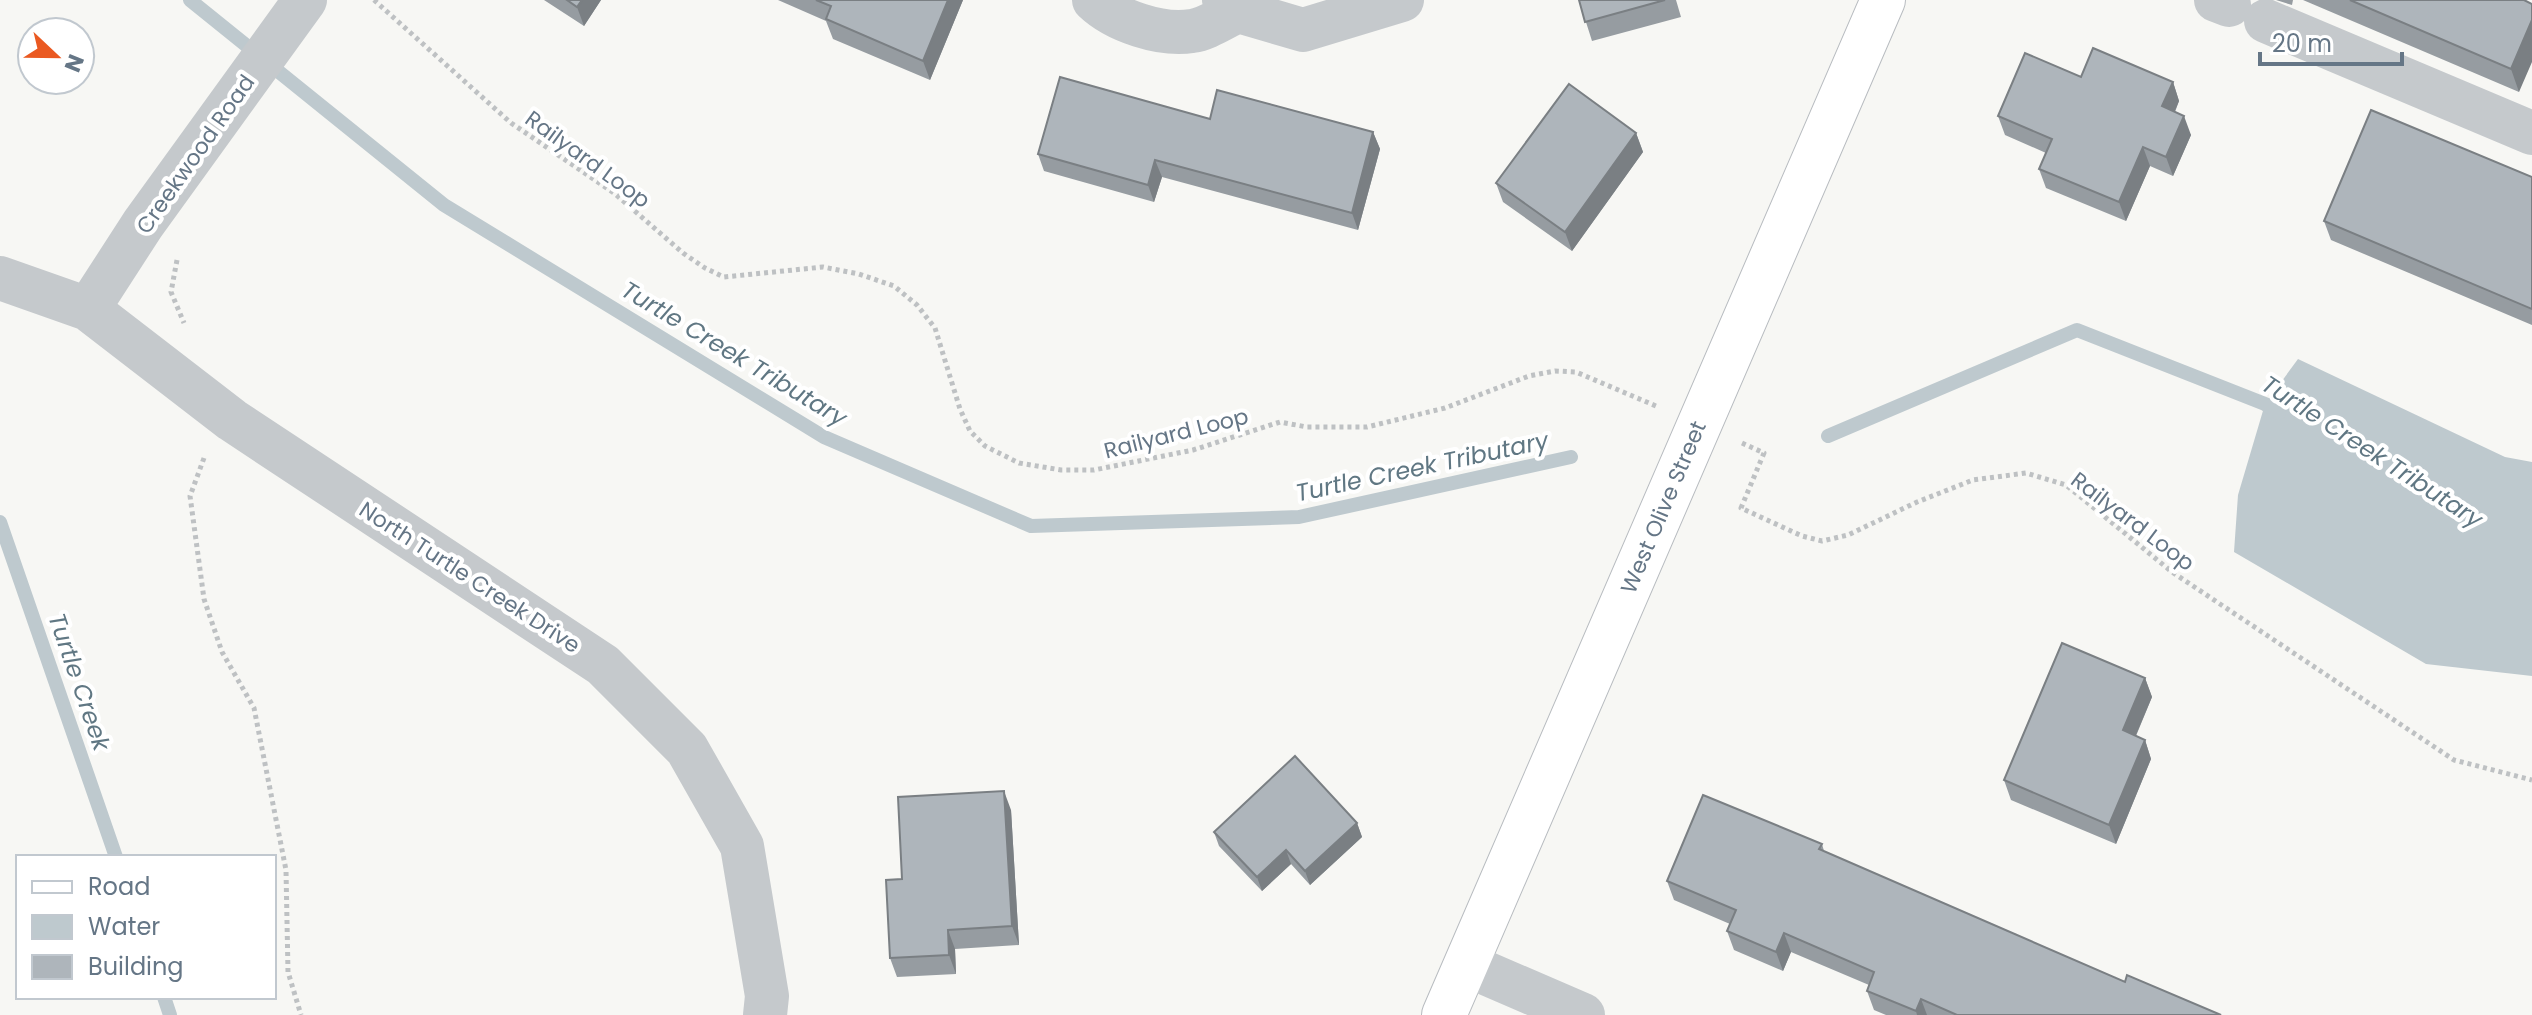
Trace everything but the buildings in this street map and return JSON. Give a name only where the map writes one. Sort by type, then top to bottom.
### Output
[{"type":"main road","name":"West Olive Street","points":[[1444,1015],[1883,0]]},
{"type":"street","name":"Creekwood Road","points":[[88,309],[195,152],[305,0]]},
{"type":"street","points":[[1094,0],[1106,12],[1147,28],[1193,31],[1231,5],[1303,30],[1402,0]]},
{"type":"street","points":[[2237,9],[2532,133]]},
{"type":"street","name":"North Turtle Creek Drive","points":[[0,278],[88,309],[232,420],[603,665],[687,749],[742,846],[767,996],[765,1015]]},
{"type":"street","points":[[1467,965],[1583,1015]]},
{"type":"path","name":"Railyard Loop","points":[[374,0],[511,123],[614,193],[683,253],[705,268],[724,277],[823,267],[859,274],[894,286],[917,305],[935,328],[970,431],[985,446],[1019,463],[1061,470],[1094,470],[1193,450],[1280,422],[1307,427],[1367,427],[1445,408],[1529,376],[1555,371],[1576,372],[1644,401]]},
{"type":"path","points":[[179,253],[171,292],[185,326]]},
{"type":"path","name":"Railyard Loop","points":[[1764,453],[1741,508],[1802,536],[1822,541],[1848,535],[1917,502],[1973,480],[2026,473],[2066,485],[2172,572],[2454,760],[2532,780]]},
{"type":"path","points":[[200,464],[190,496],[204,599],[222,652],[254,708],[286,870],[288,972],[301,1015]]},
{"type":"water","points":[[2298,359],[2505,457],[2532,462],[2532,676],[2426,664],[2234,552],[2238,495],[2265,404]]},
{"type":"waterway","name":"Turtle Creek Tributary","points":[[190,0],[444,205],[824,437],[1031,526],[1299,517],[1571,457]]},
{"type":"waterway","name":"Turtle Creek Tributary","points":[[1828,436],[2077,330],[2265,404],[2279,413]]},
{"type":"waterway","name":"Turtle Creek","points":[[0,522],[115,855]]},
{"type":"waterway","name":"Turtle Creek","points":[[165,999],[170,1015]]}]
